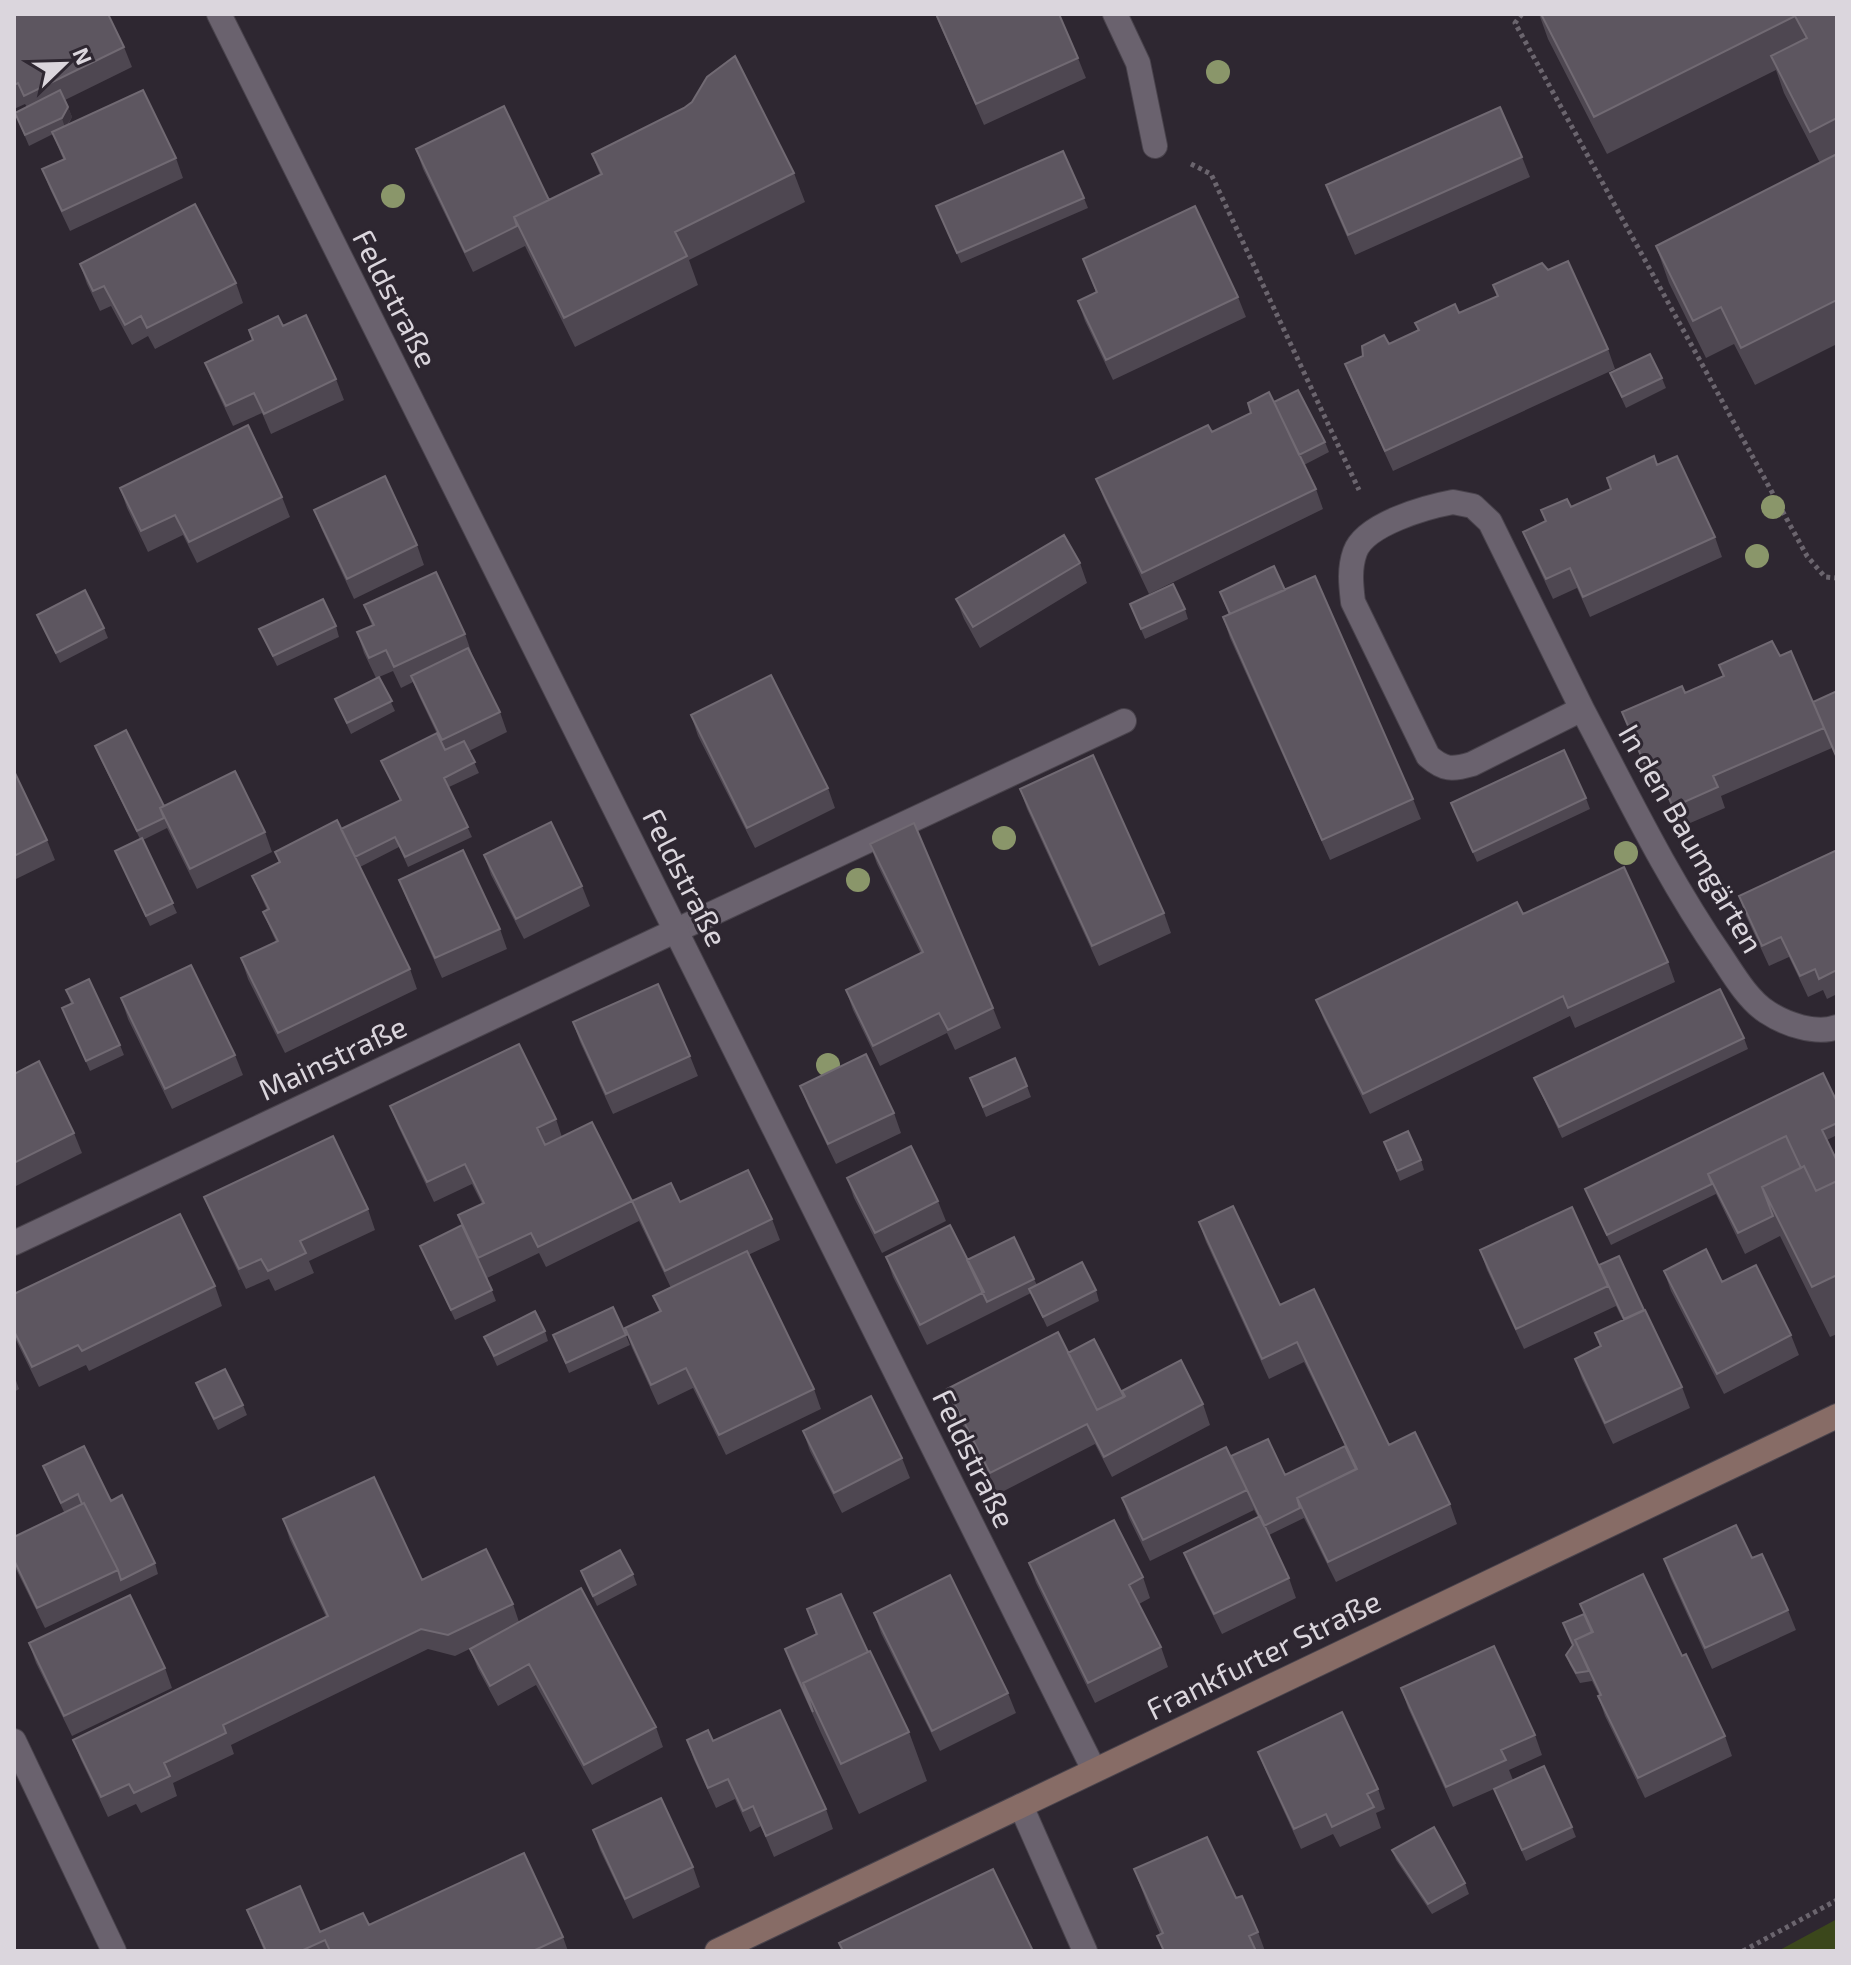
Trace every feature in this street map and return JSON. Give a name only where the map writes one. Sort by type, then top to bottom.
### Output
[{"type":"main road","name":"Frankfurter Straße","points":[[717,1951],[1837,1416]]},
{"type":"street","name":"Feldstraße","points":[[219,14],[1094,1770]]},
{"type":"street","points":[[1115,14],[1138,63],[1155,146]]},
{"type":"street","name":"In den Baumgärten","points":[[1582,709],[1463,767],[1454,770],[1441,768],[1428,756],[1353,602],[1350,578],[1356,549],[1378,528],[1429,506],[1453,502],[1473,506],[1490,522],[1582,709],[1676,886],[1736,978],[1765,1011],[1795,1026],[1830,1030],[1837,1027]]},
{"type":"street","name":"Mainstraße","points":[[14,1243],[1124,721]]},
{"type":"street","points":[[14,1741],[114,1951]]},
{"type":"street","points":[[1021,1806],[1085,1951]]},
{"type":"path","points":[[1522,14],[1515,23],[1807,556],[1825,577],[1837,578]]},
{"type":"path","points":[[1155,146],[1211,174],[1378,528]]},
{"type":"path","points":[[1743,1951],[1837,1900]]},
{"type":"green space","points":[[1837,1919],[1837,1951],[1778,1951]]},
{"type":"building","points":[[14,14],[108,14],[124,47],[24,96],[18,83],[14,85]]},
{"type":"building","points":[[936,14],[1059,14],[1078,58],[976,104]]},
{"type":"building","points":[[1541,14],[1837,14],[1837,118],[1810,132],[1771,56],[1807,38],[1795,16],[1594,117]]},
{"type":"building","points":[[735,56],[794,173],[675,232],[687,256],[564,318],[514,217],[602,174],[592,154],[684,108],[692,102],[707,77]]},
{"type":"building","points":[[60,90],[68,107],[62,118],[25,135],[15,113]]},
{"type":"building","points":[[143,90],[176,158],[62,211],[42,169],[65,159],[52,132]]},
{"type":"building","points":[[504,106],[549,200],[514,217],[517,226],[465,252],[416,149]]},
{"type":"building","points":[[1500,107],[1522,157],[1348,235],[1326,185]]},
{"type":"building","points":[[1063,151],[1084,198],[957,253],[936,206]]},
{"type":"building","points":[[1837,154],[1837,300],[1741,348],[1721,307],[1693,321],[1656,246]]},
{"type":"building","points":[[195,204],[236,283],[147,328],[141,316],[125,325],[104,286],[93,291],[80,264]]},
{"type":"building","points":[[1195,206],[1238,297],[1106,360],[1078,301],[1097,292],[1083,259]]},
{"type":"building","points":[[1568,261],[1608,349],[1385,451],[1345,364],[1363,356],[1362,346],[1384,335],[1389,344],[1419,330],[1415,323],[1455,304],[1459,313],[1498,296],[1493,285],[1542,263],[1548,270]]},
{"type":"building","points":[[306,315],[336,379],[264,414],[254,393],[226,406],[205,363],[253,340],[249,330],[278,316],[283,326]]},
{"type":"building","points":[[1650,354],[1662,378],[1622,397],[1610,373]]},
{"type":"building","points":[[1298,390],[1325,442],[1299,455],[1274,402]]},
{"type":"building","points":[[1269,392],[1316,489],[1142,573],[1096,479],[1208,425],[1212,432],[1251,413],[1248,403]]},
{"type":"building","points":[[248,425],[282,497],[189,542],[175,515],[141,531],[120,488]]},
{"type":"building","points":[[1654,456],[1657,465],[1677,456],[1715,537],[1583,597],[1570,568],[1546,579],[1523,532],[1546,521],[1541,510],[1567,499],[1571,507],[1611,489],[1607,478]]},
{"type":"building","points":[[385,476],[417,545],[347,579],[314,510]]},
{"type":"building","points":[[1064,535],[1080,563],[973,627],[956,599]]},
{"type":"building","points":[[1274,566],[1285,590],[1230,614],[1220,592]]},
{"type":"building","points":[[436,572],[465,634],[394,667],[386,650],[369,658],[357,632],[374,625],[364,605]]},
{"type":"building","points":[[1315,576],[1413,799],[1322,840],[1223,617]]},
{"type":"building","points":[[1173,584],[1185,609],[1141,629],[1130,604]]},
{"type":"building","points":[[85,590],[104,628],[56,653],[37,615]]},
{"type":"building","points":[[323,599],[336,626],[273,656],[259,629]]},
{"type":"building","points":[[1772,641],[1780,656],[1791,651],[1824,728],[1713,776],[1718,787],[1673,807],[1656,770],[1649,774],[1622,712],[1682,686],[1685,693],[1724,676],[1719,665]]},
{"type":"building","points":[[468,648],[500,712],[442,740],[411,676]]},
{"type":"building","points":[[771,675],[828,788],[747,828],[691,715]]},
{"type":"building","points":[[379,677],[392,701],[347,723],[335,699]]},
{"type":"building","points":[[1837,691],[1837,758],[1813,702]]},
{"type":"building","points":[[126,730],[164,806],[160,808],[164,818],[137,831],[95,746]]},
{"type":"building","points":[[437,733],[445,750],[464,741],[475,762],[444,778],[468,827],[405,857],[395,837],[355,857],[341,829],[401,800],[381,761]]},
{"type":"building","points":[[1564,750],[1586,798],[1473,852],[1451,803]]},
{"type":"building","points":[[1093,755],[1164,913],[1092,946],[1020,789]]},
{"type":"building","points":[[14,771],[47,840],[14,856]]},
{"type":"building","points":[[235,771],[265,832],[190,869],[160,808]]},
{"type":"building","points":[[337,820],[410,969],[278,1033],[241,958],[278,941],[263,912],[269,909],[252,876],[280,862],[275,852]]},
{"type":"building","points":[[551,822],[582,886],[516,919],[484,855]]},
{"type":"building","points":[[914,823],[993,1008],[948,1030],[939,1013],[873,1046],[846,990],[923,952],[870,844]]},
{"type":"building","points":[[142,838],[173,903],[146,916],[115,851]]},
{"type":"building","points":[[463,850],[500,929],[435,958],[399,880]]},
{"type":"building","points":[[1837,850],[1837,970],[1819,979],[1815,969],[1800,976],[1781,937],[1762,946],[1739,896]]},
{"type":"building","points":[[1624,867],[1668,962],[1568,1008],[1563,996],[1363,1094],[1316,1000],[1517,902],[1523,914]]},
{"type":"building","points":[[191,965],[235,1055],[165,1089],[121,998]]},
{"type":"building","points":[[89,979],[120,1045],[86,1061],[62,1008],[73,1003],[66,990]]},
{"type":"building","points":[[658,984],[690,1056],[606,1094],[573,1022]]},
{"type":"building","points":[[1720,989],[1744,1038],[1559,1127],[1534,1078]]},
{"type":"building","points":[[519,1044],[556,1119],[537,1128],[545,1145],[592,1122],[632,1201],[538,1247],[531,1233],[478,1258],[458,1215],[484,1203],[465,1164],[427,1182],[390,1106]]},
{"type":"building","points":[[866,1054],[894,1113],[828,1144],[800,1086]]},
{"type":"building","points":[[1015,1058],[1027,1086],[983,1107],[970,1078]]},
{"type":"building","points":[[39,1061],[74,1133],[14,1163],[14,1074]]},
{"type":"building","points":[[1823,1073],[1837,1102],[1837,1123],[1822,1130],[1837,1161],[1837,1181],[1816,1191],[1786,1136],[1708,1174],[1712,1184],[1607,1235],[1585,1189]]},
{"type":"building","points":[[1408,1131],[1421,1160],[1397,1171],[1384,1142]]},
{"type":"building","points":[[333,1136],[368,1209],[300,1241],[306,1253],[268,1271],[261,1259],[239,1269],[204,1197]]},
{"type":"building","points":[[1786,1136],[1801,1168],[1762,1187],[1773,1216],[1738,1233],[1708,1174]]},
{"type":"building","points":[[911,1146],[938,1201],[875,1233],[847,1178]]},
{"type":"building","points":[[1804,1166],[1816,1191],[1837,1181],[1837,1275],[1812,1287],[1762,1187]]},
{"type":"building","points":[[748,1170],[772,1219],[665,1271],[632,1201],[671,1183],[680,1202]]},
{"type":"building","points":[[1233,1206],[1280,1305],[1314,1289],[1389,1445],[1415,1432],[1450,1504],[1328,1562],[1297,1498],[1357,1469],[1297,1342],[1262,1359],[1199,1222]]},
{"type":"building","points":[[1572,1207],[1608,1286],[1516,1329],[1480,1250]]},
{"type":"building","points":[[180,1214],[215,1286],[82,1351],[78,1345],[32,1367],[14,1331],[14,1294]]},
{"type":"building","points":[[462,1225],[492,1290],[451,1310],[420,1246]]},
{"type":"building","points":[[950,1225],[984,1292],[920,1325],[886,1257]]},
{"type":"building","points":[[1014,1237],[1034,1279],[987,1302],[967,1260]]},
{"type":"building","points":[[1706,1249],[1722,1282],[1756,1265],[1791,1335],[1717,1374],[1664,1271]]},
{"type":"building","points":[[747,1251],[814,1389],[719,1435],[686,1368],[651,1385],[625,1328],[661,1311],[653,1296]]},
{"type":"building","points":[[1619,1256],[1644,1310],[1624,1319],[1599,1265]]},
{"type":"building","points":[[1082,1262],[1096,1290],[1043,1317],[1029,1289]]},
{"type":"building","points":[[613,1307],[626,1335],[566,1363],[553,1335]]},
{"type":"building","points":[[1645,1310],[1682,1387],[1605,1423],[1575,1359],[1601,1346],[1595,1333]]},
{"type":"building","points":[[535,1311],[545,1331],[494,1356],[484,1337]]},
{"type":"building","points":[[1058,1332],[1097,1410],[1125,1396],[1122,1391],[1181,1360],[1203,1404],[1104,1457],[1087,1424],[990,1473],[947,1389]]},
{"type":"building","points":[[1094,1339],[1124,1397],[1097,1410],[1068,1353]]},
{"type":"building","points":[[225,1369],[243,1405],[214,1419],[196,1383]]},
{"type":"building","points":[[871,1396],[902,1458],[834,1493],[803,1431]]},
{"type":"building","points":[[1268,1439],[1285,1475],[1345,1446],[1356,1469],[1297,1498],[1300,1508],[1264,1526],[1231,1456]]},
{"type":"building","points":[[84,1446],[111,1501],[122,1495],[155,1563],[121,1580],[78,1494],[61,1503],[43,1466]]},
{"type":"building","points":[[1226,1447],[1247,1490],[1143,1540],[1122,1498]]},
{"type":"building","points":[[374,1477],[422,1580],[486,1549],[513,1604],[448,1635],[421,1629],[223,1725],[226,1733],[164,1763],[170,1776],[134,1793],[129,1784],[101,1797],[73,1740],[328,1616],[283,1519]]},
{"type":"building","points":[[84,1503],[118,1570],[37,1608],[14,1560],[14,1537]]},
{"type":"building","points":[[1260,1516],[1289,1578],[1214,1614],[1184,1553]]},
{"type":"building","points":[[1114,1520],[1143,1577],[1129,1585],[1161,1647],[1088,1683],[1029,1563]]},
{"type":"building","points":[[1736,1525],[1752,1558],[1762,1554],[1788,1610],[1705,1648],[1664,1559]]},
{"type":"building","points":[[620,1550],[633,1574],[593,1596],[581,1571]]},
{"type":"building","points":[[1643,1574],[1725,1736],[1638,1778],[1575,1640],[1593,1632],[1580,1604]]},
{"type":"building","points":[[950,1575],[1008,1693],[932,1731],[874,1613]]},
{"type":"building","points":[[581,1588],[656,1727],[584,1765],[529,1664],[490,1686],[470,1649]]},
{"type":"building","points":[[841,1594],[868,1652],[803,1683],[813,1712],[785,1649],[817,1634],[807,1609]]},
{"type":"building","points":[[130,1595],[165,1668],[64,1716],[29,1643]]},
{"type":"building","points":[[1584,1614],[1592,1632],[1575,1640],[1589,1671],[1576,1673],[1566,1655],[1573,1645],[1563,1623]]},
{"type":"building","points":[[1494,1646],[1535,1735],[1501,1750],[1506,1760],[1446,1787],[1401,1688]]},
{"type":"building","points":[[870,1651],[909,1732],[841,1764],[803,1683]]},
{"type":"building","points":[[780,1710],[826,1809],[766,1836],[753,1806],[743,1811],[728,1779],[708,1788],[687,1740],[708,1730],[713,1741]]},
{"type":"building","points":[[1342,1712],[1378,1789],[1367,1794],[1374,1807],[1332,1827],[1326,1814],[1294,1829],[1258,1752]]},
{"type":"building","points":[[1544,1766],[1572,1827],[1522,1850],[1494,1789]]},
{"type":"building","points":[[661,1798],[693,1867],[625,1899],[593,1830]]},
{"type":"building","points":[[1434,1827],[1465,1883],[1428,1904],[1392,1850]]},
{"type":"building","points":[[1207,1837],[1236,1898],[1242,1896],[1258,1932],[1249,1936],[1256,1951],[1164,1951],[1157,1936],[1163,1933],[1134,1869]]},
{"type":"building","points":[[524,1853],[563,1937],[533,1951],[330,1951],[325,1940],[301,1951],[266,1951],[247,1910],[300,1886],[320,1932],[363,1913],[369,1925]]},
{"type":"building","points":[[993,1869],[1033,1951],[843,1951],[839,1943]]}]
